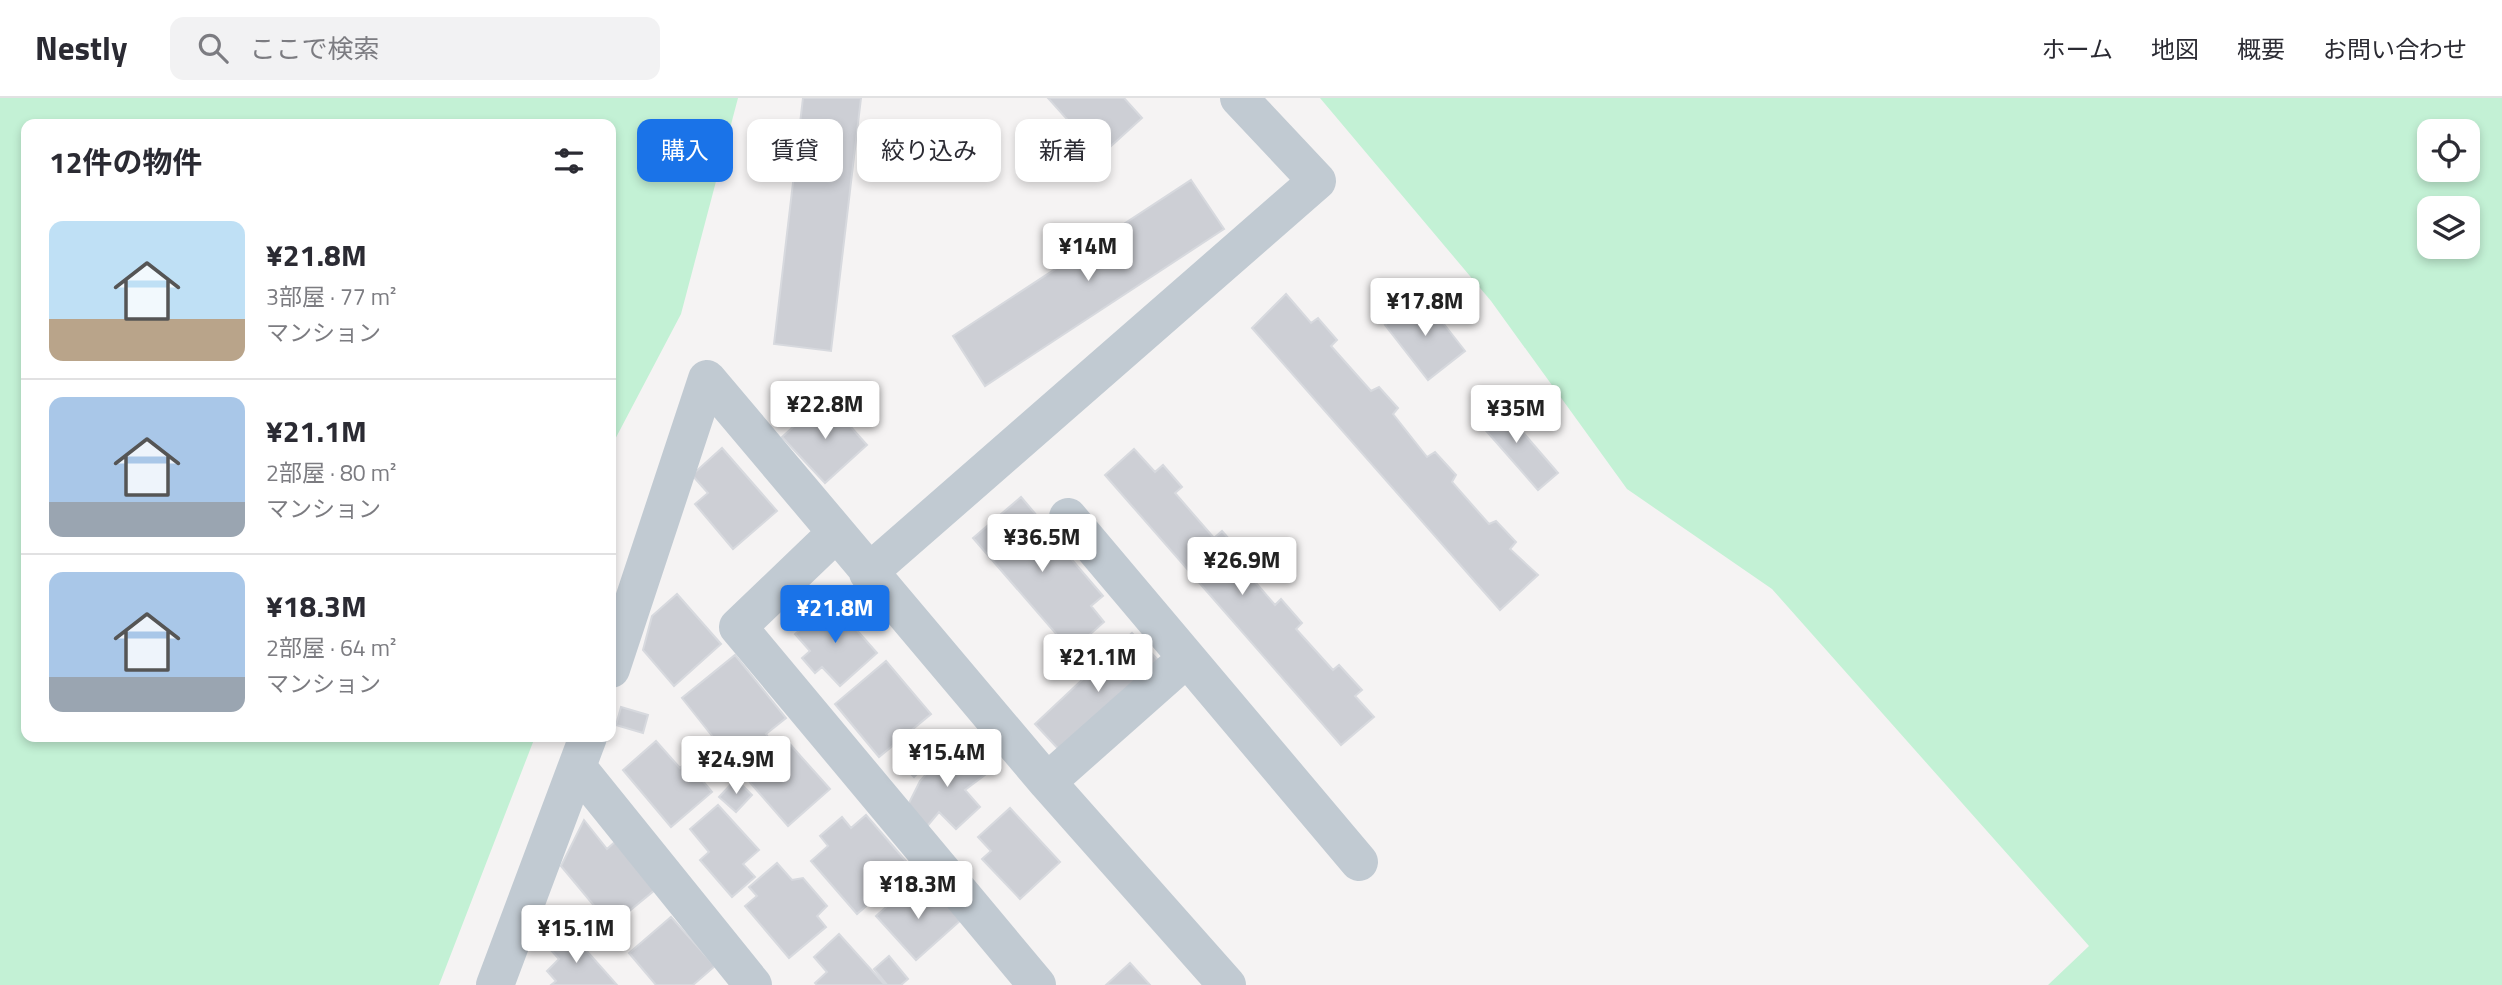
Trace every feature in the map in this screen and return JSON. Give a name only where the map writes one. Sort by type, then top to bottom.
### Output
[{"type":"street","points":[[868,573],[1317,181],[1238,98]]},
{"type":"street","points":[[616,654],[707,379],[835,534],[1047,782],[1227,985]]},
{"type":"street","points":[[1068,517],[1359,862]]},
{"type":"street","points":[[835,534],[738,626],[1037,985]]},
{"type":"street","points":[[1047,782],[1187,658]]},
{"type":"street","points":[[495,985],[583,752]]},
{"type":"street","points":[[583,752],[753,985]]},
{"type":"green space","points":[[0,98],[738,98],[732,119],[637,119],[637,182],[716,182],[681,314],[616,438],[616,119],[21,119],[21,742],[533,742],[439,985],[0,985]]},
{"type":"green space","points":[[1320,98],[2502,98],[2502,985],[2048,985],[2089,946],[1772,589],[1627,489],[1491,301]]},
{"type":"building","points":[[803,98],[861,98],[831,351],[774,344],[793,182],[843,182],[843,119],[801,119]]},
{"type":"building","points":[[1048,98],[1124,98],[1142,118],[1111,146],[1111,119],[1067,119]]},
{"type":"building","points":[[1191,180],[1224,229],[985,386],[953,336]]},
{"type":"building","points":[[1286,294],[1311,323],[1318,318],[1337,340],[1331,346],[1371,391],[1379,387],[1398,408],[1393,414],[1427,457],[1435,452],[1456,475],[1452,482],[1489,524],[1496,521],[1516,542],[1510,549],[1538,575],[1500,610],[1252,328]]},
{"type":"building","points":[[1422,296],[1465,351],[1428,380],[1385,325]]},
{"type":"building","points":[[825,398],[867,445],[825,483],[782,437]]},
{"type":"building","points":[[1495,400],[1558,473],[1538,490],[1475,418]]},
{"type":"building","points":[[722,448],[777,511],[733,549],[695,504],[708,493],[692,475]]},
{"type":"building","points":[[1134,449],[1155,472],[1163,465],[1182,487],[1175,493],[1214,538],[1222,531],[1244,556],[1237,561],[1275,605],[1281,599],[1302,623],[1296,629],[1333,670],[1339,665],[1362,690],[1355,696],[1374,717],[1341,745],[1105,475]]},
{"type":"building","points":[[1021,497],[1044,524],[1034,532],[1053,554],[1061,547],[1103,596],[1091,606],[1104,622],[1071,651],[973,538]]},
{"type":"building","points":[[677,594],[721,644],[674,686],[643,650],[652,616]]},
{"type":"building","points":[[832,602],[877,653],[840,686],[822,667],[815,673],[802,658],[810,651],[795,634]]},
{"type":"building","points":[[1132,633],[1162,664],[1064,755],[1035,724]]},
{"type":"building","points":[[735,655],[786,718],[766,734],[773,744],[740,771],[682,698]]},
{"type":"building","points":[[886,661],[931,714],[879,757],[835,704]]},
{"type":"building","points":[[621,707],[648,715],[643,733],[616,725]]},
{"type":"building","points":[[931,737],[943,747],[914,777],[903,766]]},
{"type":"building","points":[[957,739],[989,772],[965,790],[980,807],[956,829],[939,812],[924,830],[905,811],[920,781]]},
{"type":"building","points":[[656,741],[680,768],[687,762],[712,792],[671,827],[623,770]]},
{"type":"building","points":[[788,742],[830,789],[788,826],[747,779]]},
{"type":"building","points":[[736,779],[752,795],[736,812],[719,797]]},
{"type":"building","points":[[718,805],[759,850],[743,864],[755,877],[732,897],[700,860],[709,852],[690,829]]},
{"type":"building","points":[[1010,808],[1060,862],[1020,899],[982,859],[991,851],[978,837]]},
{"type":"building","points":[[866,815],[911,867],[857,914],[811,861],[828,846],[820,836],[842,817],[851,828]]},
{"type":"building","points":[[584,820],[607,849],[616,841],[656,889],[611,926],[561,866]]},
{"type":"building","points":[[777,863],[792,880],[803,878],[827,906],[817,916],[826,927],[789,958],[745,906],[757,896],[749,887]]},
{"type":"building","points":[[912,884],[928,902],[938,894],[961,920],[916,960],[876,916]]},
{"type":"building","points":[[671,917],[715,966],[693,985],[656,985],[629,953]]},
{"type":"building","points":[[569,931],[617,985],[551,985],[556,981],[547,971],[559,959],[550,949]]},
{"type":"building","points":[[839,934],[885,985],[815,983],[827,972],[814,957]]},
{"type":"building","points":[[889,956],[908,979],[901,985],[887,985],[874,969]]},
{"type":"building","points":[[1130,963],[1150,985],[1106,985]]}]
